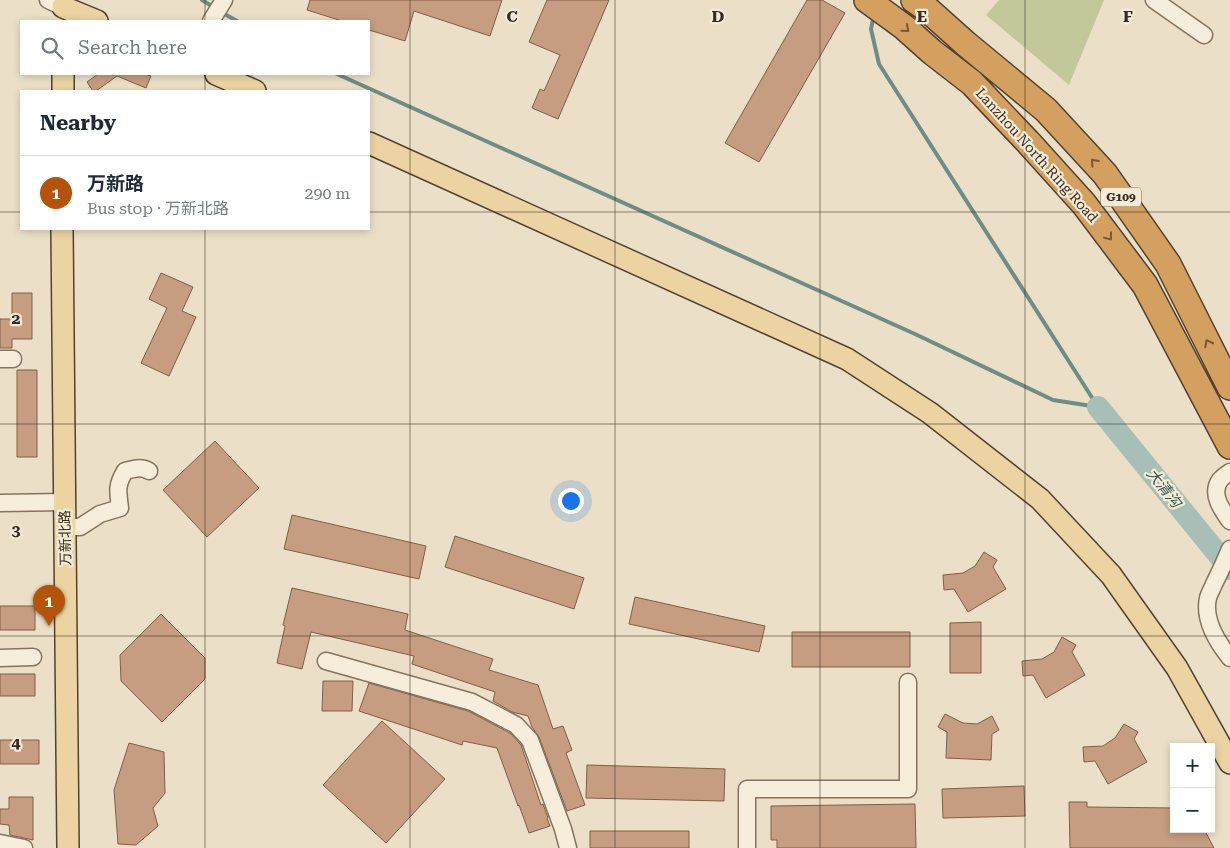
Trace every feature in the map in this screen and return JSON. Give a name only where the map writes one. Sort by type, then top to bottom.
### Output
[{"type":"highway","name":"Lanzhou North Ring Road","points":[[867,0],[904,27],[972,83],[1084,204],[1145,285],[1220,403],[1227,441]]},
{"type":"highway","name":"Lanzhou North Ring Road","points":[[914,0],[1046,110],[1105,174],[1168,264],[1230,387]]},
{"type":"main road","points":[[60,6],[95,20]]},
{"type":"main road","points":[[218,75],[253,90]]},
{"type":"main road","points":[[370,143],[847,359],[930,413],[1040,499],[1111,575],[1177,668],[1230,762]]},
{"type":"main road","name":"万新北路","points":[[62,230],[68,848]]},
{"type":"street","points":[[211,20],[224,0]]},
{"type":"street","points":[[1154,0],[1204,35]]},
{"type":"street","points":[[65,527],[80,527],[100,514],[120,508],[117,490],[119,481],[125,471],[137,468],[144,468],[149,471]]},
{"type":"street","points":[[1230,472],[1220,480],[1216,494],[1219,504],[1230,521]]},
{"type":"street","points":[[0,503],[65,502]]},
{"type":"street","points":[[1230,549],[1208,599],[1211,628],[1218,643],[1230,658]]},
{"type":"street","points":[[0,658],[32,657]]},
{"type":"street","points":[[326,661],[472,702],[516,725],[530,740],[563,829],[568,848]]},
{"type":"street","points":[[747,848],[747,789],[908,789],[908,682]]},
{"type":"street","points":[[0,843],[24,848]]},
{"type":"green space","points":[[999,0],[1104,0],[1069,85],[986,15]]},
{"type":"building","points":[[310,0],[502,0],[490,36],[414,11],[405,41],[370,30],[370,20],[339,20],[307,10]]},
{"type":"building","points":[[547,0],[609,0],[558,119],[532,108],[540,89],[544,91],[560,55],[529,42]]},
{"type":"building","points":[[807,0],[822,0],[845,13],[759,162],[725,143]]},
{"type":"building","points":[[97,75],[151,76],[146,88],[117,76],[97,90],[92,90],[87,82]]},
{"type":"building","points":[[161,273],[193,287],[182,311],[196,317],[169,376],[141,363],[167,308],[149,299]]},
{"type":"building","points":[[12,293],[32,293],[32,339],[12,339],[12,348],[0,348],[0,319],[12,319]]},
{"type":"building","points":[[17,370],[37,370],[37,457],[17,457]]},
{"type":"building","points":[[215,441],[259,488],[207,537],[163,490]]},
{"type":"building","points":[[292,515],[426,546],[419,579],[284,549]]},
{"type":"building","points":[[455,536],[584,578],[574,609],[445,567]]},
{"type":"building","points":[[984,552],[997,560],[993,567],[1006,589],[968,612],[954,589],[944,590],[943,575],[963,573],[975,566]]},
{"type":"building","points":[[292,588],[408,614],[405,630],[493,659],[489,670],[538,685],[553,729],[563,726],[572,750],[566,753],[585,805],[567,811],[539,737],[532,727],[528,716],[512,712],[493,701],[495,692],[412,664],[414,656],[311,632],[302,669],[277,663],[285,626],[283,625]]},
{"type":"building","points":[[635,597],[765,626],[759,652],[629,624]]},
{"type":"building","points":[[0,606],[35,606],[35,630],[0,630]]},
{"type":"building","points":[[161,614],[205,658],[205,679],[162,722],[121,681],[120,655]]},
{"type":"building","points":[[981,622],[981,673],[950,673],[950,623]]},
{"type":"building","points":[[792,632],[910,632],[910,667],[792,667]]},
{"type":"building","points":[[1062,637],[1076,645],[1072,652],[1085,675],[1046,698],[1033,675],[1023,676],[1022,661],[1042,659],[1054,652]]},
{"type":"building","points":[[0,674],[35,674],[35,696],[0,696]]},
{"type":"building","points":[[323,681],[353,681],[352,711],[322,711]]},
{"type":"building","points":[[369,683],[468,711],[510,733],[521,745],[550,826],[529,833],[497,748],[463,741],[462,745],[359,711]]},
{"type":"building","points":[[945,714],[963,723],[977,724],[992,716],[999,730],[992,734],[991,760],[946,758],[947,732],[938,727]]},
{"type":"building","points":[[382,721],[445,779],[386,843],[323,785]]},
{"type":"building","points":[[1124,724],[1138,732],[1134,739],[1147,762],[1108,784],[1095,761],[1084,762],[1083,747],[1103,746],[1115,738]]},
{"type":"building","points":[[0,740],[39,740],[39,764],[0,764]]},
{"type":"building","points":[[129,743],[164,752],[165,793],[153,808],[158,826],[136,845],[118,844],[114,790]]},
{"type":"building","points":[[587,765],[725,769],[724,801],[586,798]]},
{"type":"building","points":[[1024,786],[1025,816],[943,818],[942,789]]},
{"type":"building","points":[[9,797],[33,797],[33,840],[10,835],[9,825],[0,824],[0,809],[9,809]]},
{"type":"building","points":[[1069,802],[1087,802],[1087,807],[1170,808],[1170,833],[1206,833],[1214,848],[1070,848]]},
{"type":"building","points":[[915,804],[916,848],[777,848],[777,840],[771,840],[771,806]]},
{"type":"building","points":[[590,831],[689,831],[689,848],[590,848]]},
{"type":"waterway","points":[[202,0],[215,8]]},
{"type":"waterway","points":[[221,12],[235,20]]},
{"type":"waterway","points":[[874,15],[871,29],[879,64],[1098,407]]},
{"type":"waterway","points":[[339,75],[915,334],[1053,400],[1098,407]]},
{"type":"waterway","name":"大清沟","points":[[1098,407],[1230,569]]},
{"type":"place","name":"万新路","points":[[49,626]]}]
